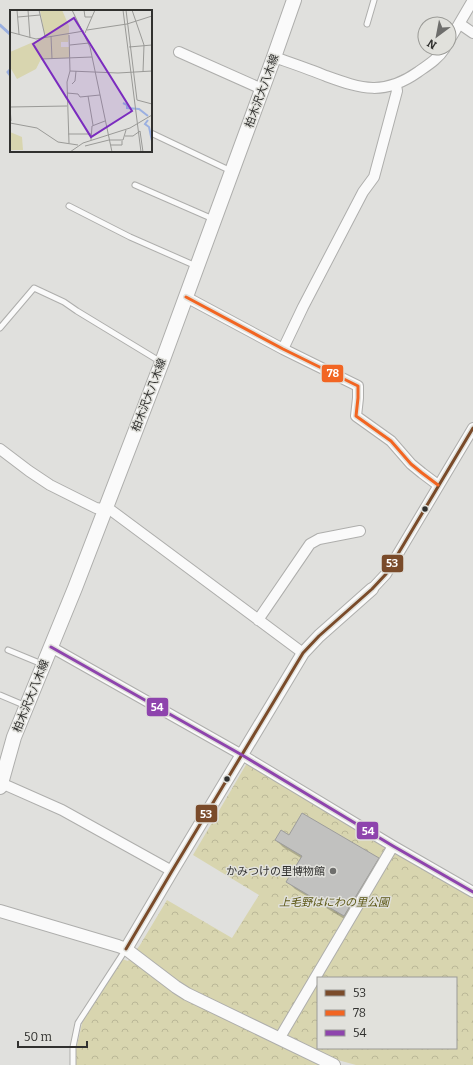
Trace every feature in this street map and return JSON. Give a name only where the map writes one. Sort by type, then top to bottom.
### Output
[{"type":"main road","name":"柏木沢大八木線","points":[[1,785],[11,747],[162,362],[294,0]]},
{"type":"street","points":[[457,29],[473,0]]},
{"type":"street","points":[[460,24],[473,33]]},
{"type":"street","points":[[179,52],[262,89]]},
{"type":"street","points":[[274,57],[352,85],[377,88],[396,85],[404,81],[433,62],[439,56]]},
{"type":"street","points":[[283,349],[352,212],[363,192],[374,177],[397,91],[396,85]]},
{"type":"street","points":[[186,297],[283,349],[358,386],[356,416],[391,441],[411,464],[438,485]]},
{"type":"street","points":[[126,949],[303,653],[318,636],[372,590],[386,574],[473,428]]},
{"type":"street","points":[[0,449],[24,468],[50,485],[96,508],[112,511],[303,653]]},
{"type":"street","points":[[258,620],[310,544],[319,539],[360,531]]},
{"type":"street","points":[[51,647],[242,755],[393,846],[473,892]]},
{"type":"street","points":[[1,785],[62,810],[172,870]]},
{"type":"street","points":[[279,1039],[393,846]]},
{"type":"street","points":[[0,911],[126,949],[186,994],[332,1065]]},
{"type":"lane","points":[[367,24],[374,0]]},
{"type":"lane","points":[[152,134],[232,171]]},
{"type":"lane","points":[[135,185],[214,219]]},
{"type":"lane","points":[[69,206],[130,237],[197,266]]},
{"type":"lane","points":[[0,328],[34,288],[64,302],[162,362]]},
{"type":"lane","points":[[8,650],[44,664]]},
{"type":"lane","points":[[0,695],[27,706]]},
{"type":"lane","points":[[73,1065],[73,1047],[78,1023],[126,949]]},
{"type":"green space","name":"上毛野はにわの里公園","points":[[247,763],[473,897],[473,1065],[356,1065],[334,1059],[328,1065],[75,1065],[76,1050],[83,1019],[122,959],[128,961],[140,945],[167,900],[232,938],[259,895],[193,855]]},
{"type":"building","name":"かみつけの里博物館","points":[[302,813],[379,858],[344,916],[286,882],[302,856],[275,840],[281,830],[289,835]]},
{"type":"waterway","points":[[0,25],[10,34]]},
{"type":"waterway","points":[[10,70],[8,72],[10,75]]},
{"type":"transit line","name":"78","points":[[186,297],[283,349],[358,386],[356,416],[391,441],[411,464],[438,485]]},
{"type":"transit line","name":"53","points":[[126,949],[303,653],[319,636],[372,589],[386,574],[473,428]]},
{"type":"transit line","name":"54","points":[[51,647],[242,755],[393,846],[473,892]]},
{"type":"place","name":"かみつけの里博物館","points":[[333,871]]}]
